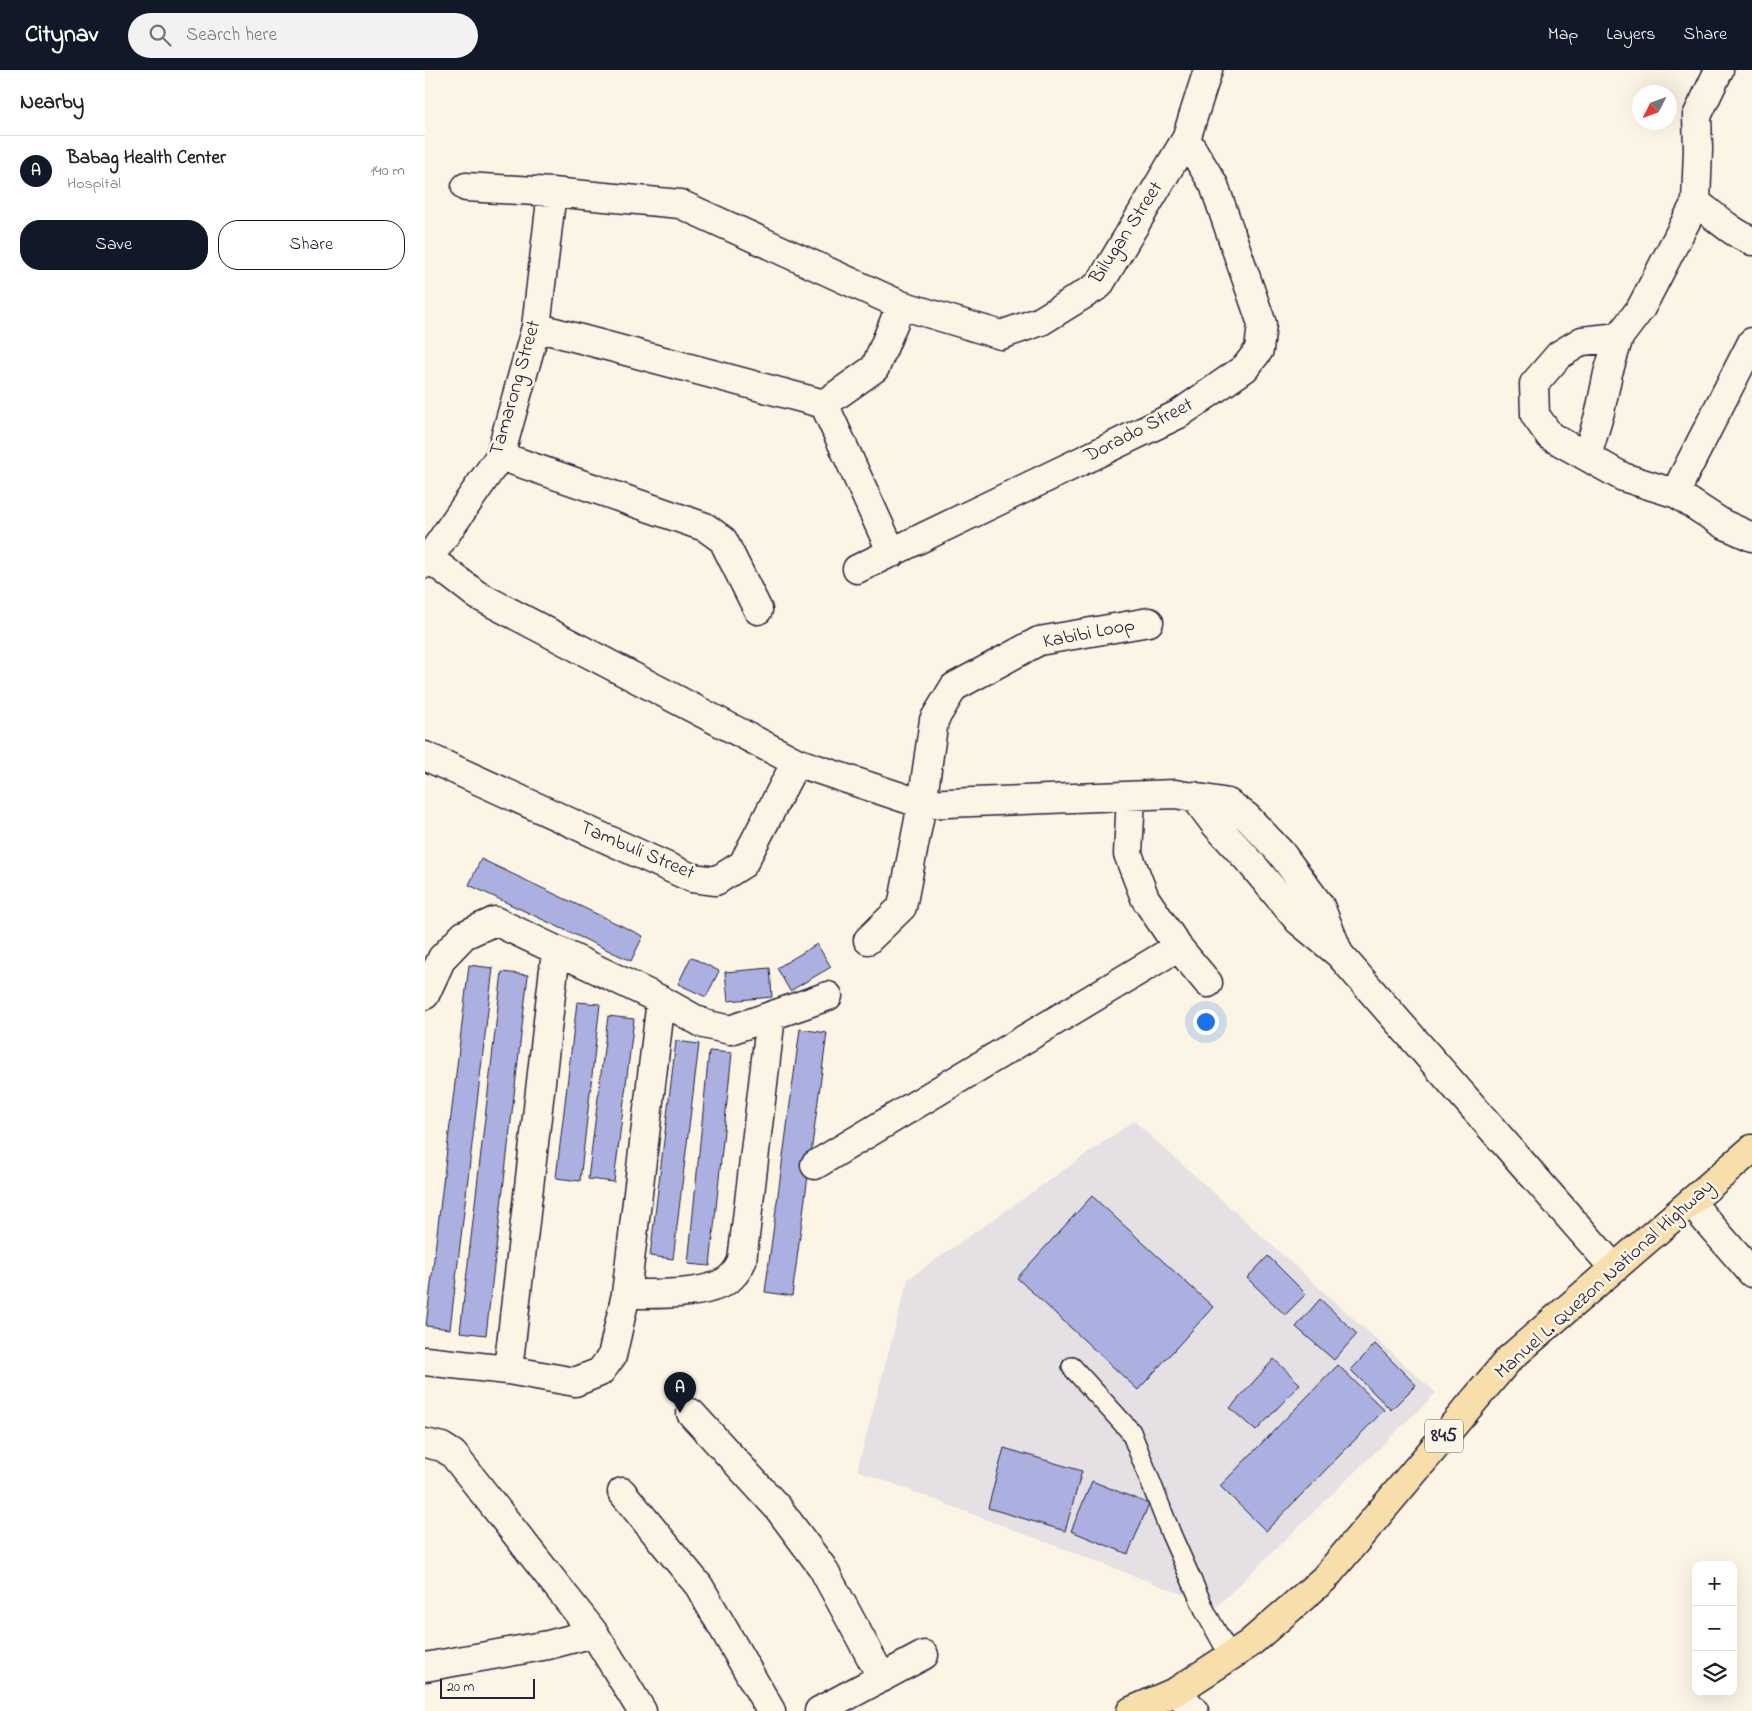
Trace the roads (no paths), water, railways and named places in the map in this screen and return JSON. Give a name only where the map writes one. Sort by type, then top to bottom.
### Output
[{"type":"main road","name":"Manuel L. Quezon National Highway","points":[[1131,1711],[1186,1701],[1230,1656],[1249,1644],[1325,1579],[1509,1359],[1752,1150]]},
{"type":"street","name":"Bilugan Street","points":[[467,188],[552,192],[680,204],[901,305],[1001,335],[1041,321],[1099,285],[1186,139],[1208,70]]},
{"type":"street","points":[[1587,456],[1619,336],[1641,308],[1696,202],[1697,116],[1719,70]]},
{"type":"street","name":"Dorado Street","points":[[857,569],[1179,414],[1245,368],[1259,350],[1262,324],[1214,185],[1186,139]]},
{"type":"street","name":"Tamarong Street","points":[[426,559],[500,456],[537,326],[552,192]]},
{"type":"street","points":[[1696,202],[1723,222],[1735,234],[1752,242]]},
{"type":"street","points":[[824,404],[875,368],[901,305]]},
{"type":"street","points":[[537,326],[824,404]]},
{"type":"street","points":[[1619,336],[1582,341],[1559,355],[1533,384],[1535,415],[1550,436],[1623,477],[1677,494],[1723,524],[1752,537]]},
{"type":"street","points":[[1677,494],[1682,479],[1752,342]]},
{"type":"street","points":[[824,404],[892,553]]},
{"type":"street","points":[[500,456],[705,527],[723,540],[758,610]]},
{"type":"street","points":[[426,559],[477,595],[796,762],[922,804],[1175,794],[1194,796],[1215,824],[1250,862],[1299,921],[1339,954],[1614,1268]]},
{"type":"street","name":"Kabibi Loop","points":[[868,940],[903,907],[922,804],[934,720],[954,687],[1039,641],[1149,622]]},
{"type":"street","name":"Tambuli Street","points":[[425,756],[692,878],[716,881],[743,864],[796,762]]},
{"type":"street","points":[[1131,797],[1128,854],[1145,898],[1178,947],[1208,983]]},
{"type":"street","points":[[425,996],[442,958],[464,935],[495,920],[661,1000],[704,1024],[730,1030],[828,996]]},
{"type":"street","points":[[815,1165],[1178,947]]},
{"type":"street","points":[[508,1370],[556,950]]},
{"type":"street","points":[[425,1361],[508,1370],[575,1382],[601,1372],[612,1356],[626,1294],[661,1000]]},
{"type":"street","points":[[626,1294],[677,1294],[718,1285],[734,1276],[742,1261],[771,1016]]},
{"type":"street","points":[[1691,1203],[1752,1273]]},
{"type":"street","points":[[691,1413],[777,1508],[822,1567],[882,1678]]},
{"type":"street","points":[[425,1443],[442,1447],[453,1454],[594,1633],[642,1711]]},
{"type":"street","points":[[622,1492],[699,1586],[771,1711]]},
{"type":"street","points":[[425,1667],[548,1645],[594,1633]]},
{"type":"street","points":[[819,1711],[924,1655]]},
{"type":"lane","points":[[1072,1367],[1131,1432],[1171,1534],[1206,1613],[1230,1656]]},
{"type":"place","name":"Babag Health Center","points":[[680,1413]]}]
